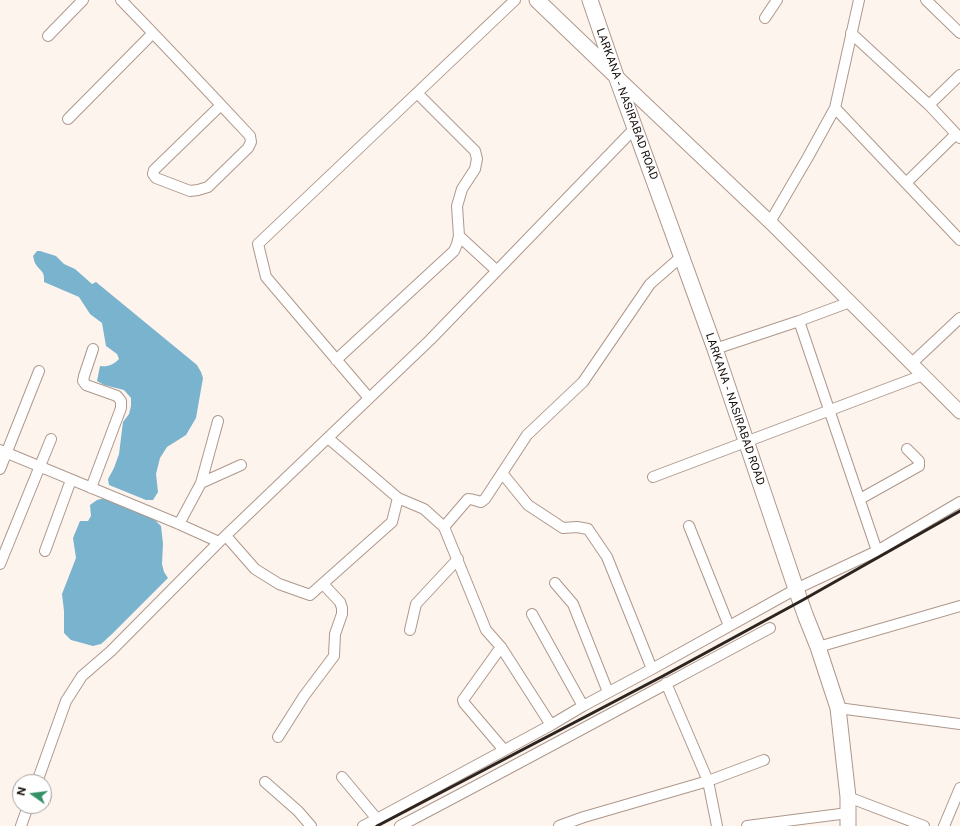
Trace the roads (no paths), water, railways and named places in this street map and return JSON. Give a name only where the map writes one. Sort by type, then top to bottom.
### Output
[{"type":"main road","points":[[537,0],[616,76]]},
{"type":"main road","name":"LARKANA - NASIRABAD ROAD","points":[[590,0],[616,76],[716,349],[796,589],[818,647],[838,708],[848,796],[848,820]]},
{"type":"street","points":[[48,36],[83,0]]},
{"type":"street","points":[[122,0],[221,105],[250,136],[248,148],[208,187],[198,190],[190,190],[156,178],[153,174],[154,170],[221,105]]},
{"type":"street","points":[[369,398],[266,276],[258,244],[515,0]]},
{"type":"street","points":[[765,18],[777,0]]},
{"type":"street","points":[[770,222],[836,108],[859,0]]},
{"type":"street","points":[[926,0],[960,33]]},
{"type":"street","points":[[68,119],[153,33]]},
{"type":"street","points":[[851,33],[928,105],[958,136],[906,182]]},
{"type":"street","points":[[928,105],[960,75]]},
{"type":"street","points":[[616,76],[770,222],[960,412]]},
{"type":"street","points":[[336,360],[454,251],[457,244],[459,236],[457,206],[462,190],[475,169],[477,159],[475,150],[417,93]]},
{"type":"street","points":[[836,108],[960,240]]},
{"type":"street","points":[[40,774],[66,701],[82,676],[111,651],[222,539],[430,340],[635,128]]},
{"type":"street","points":[[459,236],[497,271]]},
{"type":"street","points":[[444,527],[468,500],[472,499],[477,502],[481,502],[485,499],[528,435],[583,382],[650,284],[682,256]]},
{"type":"street","points":[[716,349],[850,302]]},
{"type":"street","points":[[912,363],[960,318]]},
{"type":"street","points":[[799,320],[878,551]]},
{"type":"street","points":[[91,488],[121,408],[121,401],[117,396],[86,385],[83,381],[93,349]]},
{"type":"street","points":[[0,469],[3,452],[39,371]]},
{"type":"street","points":[[653,477],[923,374]]},
{"type":"street","points":[[179,524],[201,483],[218,421]]},
{"type":"street","points":[[328,438],[398,498],[424,509],[444,527],[486,630],[501,647],[551,725]]},
{"type":"street","points":[[0,564],[51,439]]},
{"type":"street","points":[[860,499],[919,466],[920,461],[907,449]]},
{"type":"street","points":[[3,452],[179,524],[222,539],[255,569],[279,584],[310,595],[392,522],[398,498]]},
{"type":"street","points":[[201,483],[241,465]]},
{"type":"street","points":[[502,473],[528,505],[563,528],[576,527],[588,529],[607,557],[652,669]]},
{"type":"street","points":[[45,551],[71,480]]},
{"type":"street","points":[[363,826],[551,725],[796,589],[878,551],[960,502]]},
{"type":"street","points":[[689,526],[729,626]]},
{"type":"street","points":[[410,630],[416,604],[458,559]]},
{"type":"street","points":[[555,582],[573,604],[608,692]]},
{"type":"street","points":[[278,737],[304,696],[334,656],[336,634],[342,614],[342,608],[340,602],[322,584]]},
{"type":"street","points":[[818,647],[960,606]]},
{"type":"street","points":[[532,614],[583,706]]},
{"type":"street","points":[[400,826],[470,790],[770,628]]},
{"type":"street","points":[[501,647],[463,700],[504,750]]},
{"type":"street","points":[[666,683],[708,781],[717,826]]},
{"type":"street","points":[[838,708],[960,724]]},
{"type":"street","points":[[559,826],[584,817],[708,781],[764,760]]},
{"type":"street","points":[[342,776],[377,819]]},
{"type":"street","points":[[265,782],[298,811],[311,826]]},
{"type":"street","points":[[944,826],[960,788]]},
{"type":"street","points":[[848,796],[924,826]]},
{"type":"street","points":[[21,826],[25,814]]},
{"type":"street","points":[[747,826],[848,820]]},
{"type":"water","points":[[37,251],[56,256],[64,264],[75,269],[92,284],[96,282],[197,365],[201,372],[203,378],[196,418],[186,435],[167,447],[160,458],[156,474],[158,492],[153,500],[146,500],[109,485],[108,479],[119,454],[123,422],[129,414],[131,398],[124,390],[104,385],[97,381],[100,366],[110,365],[119,359],[117,354],[106,346],[102,323],[90,314],[79,297],[44,282],[43,273],[35,263],[33,256]]},
{"type":"water","points":[[105,498],[152,517],[161,526],[163,544],[162,564],[164,572],[168,578],[111,635],[101,644],[93,646],[71,640],[64,633],[62,594],[76,558],[73,538],[80,521],[88,521],[91,516],[90,505],[97,500]]},
{"type":"railway","points":[[377,826],[663,676],[801,601],[960,511]]}]
